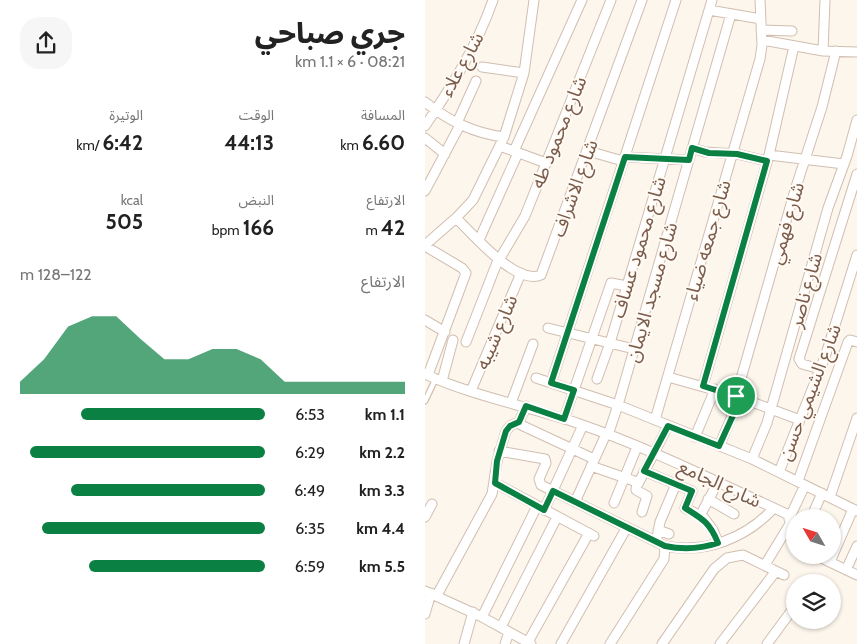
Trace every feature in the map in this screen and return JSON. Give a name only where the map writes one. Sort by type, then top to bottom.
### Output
[{"type":"street","name":"شارع علاء","points":[[425,126],[471,51],[493,0]]},
{"type":"street","points":[[433,377],[445,332],[466,273],[462,268],[425,245],[456,218],[473,200],[500,146],[524,73],[534,0]]},
{"type":"street","points":[[479,240],[582,0]]},
{"type":"street","name":"شارع محمود طه","points":[[466,342],[498,260],[525,216],[611,0]]},
{"type":"street","name":"شارع الاشراف","points":[[521,273],[536,278],[544,270],[642,0]]},
{"type":"street","points":[[551,383],[676,0]]},
{"type":"street","name":"شارع محمود عساف","points":[[597,379],[610,343],[712,0]]},
{"type":"street","name":"شارع جمعه ضياء","points":[[655,420],[760,59],[762,40],[760,0]]},
{"type":"street","points":[[823,51],[825,0]]},
{"type":"street","points":[[709,10],[761,19]]},
{"type":"street","name":"شارع مسجد الايمان","points":[[575,502],[607,435],[618,404],[731,14]]},
{"type":"street","points":[[761,30],[792,31]]},
{"type":"street","points":[[762,40],[823,51],[857,52]]},
{"type":"street","points":[[703,386],[768,158],[794,46]]},
{"type":"street","name":"شارع فهمي","points":[[719,446],[738,397],[805,159],[822,108],[836,51]]},
{"type":"street","points":[[482,67],[524,73]]},
{"type":"street","points":[[425,191],[445,154],[476,81]]},
{"type":"street","points":[[425,102],[458,124],[488,135],[504,137]]},
{"type":"street","name":"شارع ناصر","points":[[752,460],[771,410],[828,208],[845,164],[857,120]]},
{"type":"street","points":[[425,138],[445,154]]},
{"type":"street","points":[[500,146],[546,163]]},
{"type":"street","points":[[692,148],[709,153],[733,153],[768,158],[805,159],[845,164]]},
{"type":"street","points":[[588,151],[624,159],[689,160]]},
{"type":"street","points":[[820,369],[802,364],[799,359],[857,174]]},
{"type":"street","points":[[456,218],[498,260],[521,273]]},
{"type":"street","name":"شارع الشيمي حسن","points":[[779,472],[820,369],[857,254]]},
{"type":"street","name":"شارع شيبه","points":[[471,391],[521,273]]},
{"type":"street","points":[[564,419],[611,282],[627,286]]},
{"type":"street","points":[[425,320],[445,332]]},
{"type":"street","points":[[548,328],[634,349]]},
{"type":"street","points":[[433,377],[453,340]]},
{"type":"street","points":[[795,509],[801,483],[848,342],[850,340],[857,342]]},
{"type":"street","points":[[511,402],[533,344]]},
{"type":"street","points":[[667,376],[715,389],[800,420]]},
{"type":"street","name":"شارع الجامع","points":[[433,377],[471,391],[526,406],[583,425],[718,482],[774,508],[786,516]]},
{"type":"street","points":[[535,378],[618,404],[752,460],[826,495],[855,510],[841,529]]},
{"type":"street","points":[[695,437],[715,389]]},
{"type":"street","points":[[425,614],[431,593],[492,494],[499,451],[508,428],[519,422],[526,406]]},
{"type":"street","points":[[817,509],[826,495],[857,418]]},
{"type":"street","points":[[519,422],[521,426],[573,449],[593,463],[638,484]]},
{"type":"street","points":[[482,617],[540,508],[553,491],[583,425]]},
{"type":"street","points":[[642,512],[647,496],[636,490],[668,426]]},
{"type":"street","points":[[614,503],[637,447]]},
{"type":"street","points":[[499,451],[545,459],[546,463],[539,482],[541,485],[665,546],[690,549],[716,544],[757,524],[774,508]]},
{"type":"street","points":[[644,471],[692,491],[685,508],[701,516],[713,530],[716,544],[727,558]]},
{"type":"street","points":[[701,516],[718,482]]},
{"type":"street","points":[[431,593],[473,612],[529,643],[592,535],[495,483]]},
{"type":"street","points":[[656,542],[658,530],[676,484]]},
{"type":"street","points":[[708,499],[734,514]]},
{"type":"street","points":[[425,517],[432,504]]},
{"type":"street","points":[[505,644],[505,629],[557,517]]},
{"type":"street","points":[[561,644],[627,528]]},
{"type":"street","points":[[658,530],[669,534]]},
{"type":"street","points":[[765,565],[786,530]]},
{"type":"street","points":[[610,644],[664,559],[665,546]]},
{"type":"street","points":[[846,570],[857,546]]},
{"type":"street","points":[[662,644],[714,569],[727,558],[743,555],[780,573],[720,644]]},
{"type":"street","points":[[834,564],[857,575]]},
{"type":"street","points":[[463,644],[473,612]]},
{"type":"street","points":[[767,644],[786,618]]},
{"type":"lane","points":[[425,401],[433,377]]},
{"type":"route","points":[[692,148],[709,153],[727,152],[767,161],[703,386],[736,396],[741,398],[719,446],[668,426],[644,471],[692,491],[685,508],[701,516],[713,530],[718,543],[699,549],[665,546],[553,491],[544,510],[495,483],[499,451],[506,431],[510,426],[519,422],[526,406],[564,419],[574,390],[551,383],[625,157],[689,160],[692,148]]}]
